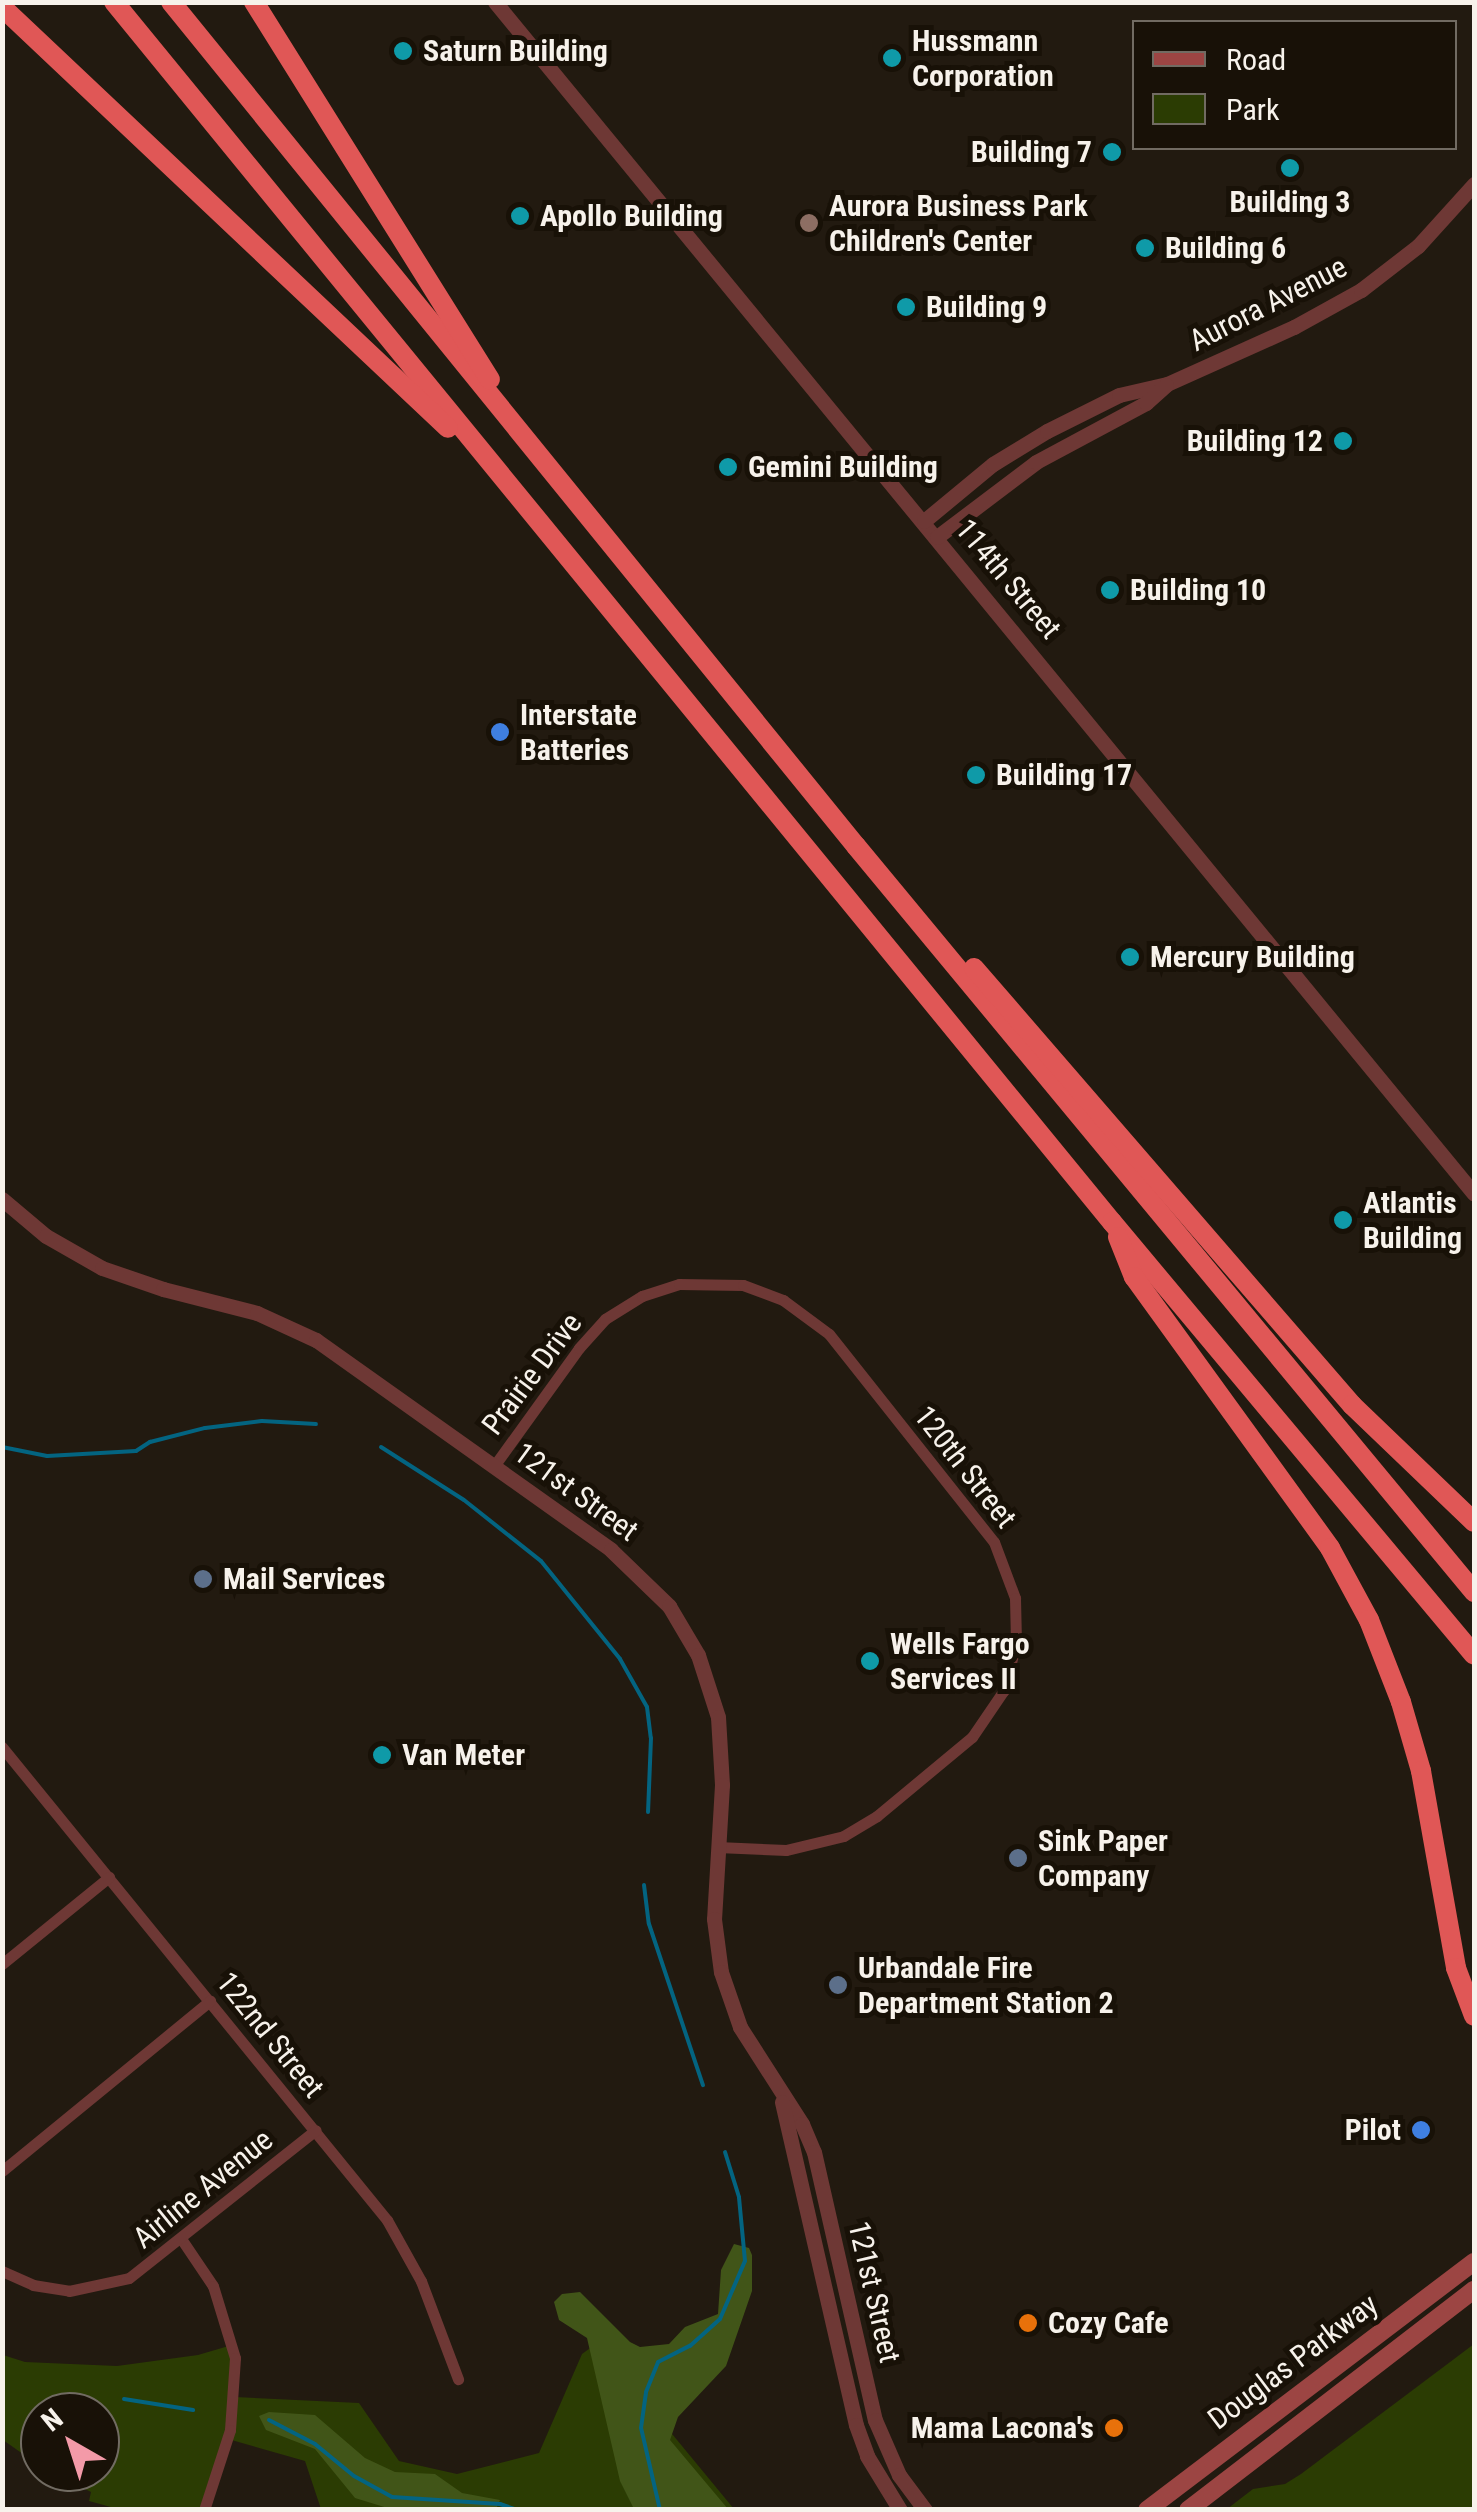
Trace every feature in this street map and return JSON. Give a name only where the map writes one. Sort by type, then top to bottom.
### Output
[{"type":"highway","points":[[114,2],[1112,1222],[1474,1655]]},
{"type":"highway","points":[[171,2],[856,846],[1474,1592]]},
{"type":"highway","points":[[254,2],[538,457]]},
{"type":"highway","points":[[2,7],[510,486]]},
{"type":"highway","points":[[856,846],[988,983],[1352,1405],[1474,1522]]},
{"type":"highway","points":[[1112,1222],[1134,1277],[1195,1355],[1330,1548],[1369,1620],[1401,1702],[1420,1770],[1456,1968],[1474,2016]]},
{"type":"main road","name":"Douglas Parkway","points":[[1147,2510],[1474,2262]]},
{"type":"main road","name":"Douglas Parkway","points":[[1188,2510],[1474,2290]]},
{"type":"street","name":"114th Street","points":[[495,2],[1474,1194]]},
{"type":"street","name":"Aurora Avenue","points":[[924,521],[993,464],[1046,431],[1120,396],[1167,384],[1294,327],[1361,290],[1418,246],[1474,184]]},
{"type":"street","name":"Aurora Avenue","points":[[937,538],[1036,462],[1146,403],[1167,384]]},
{"type":"street","name":"121st Street","points":[[2,1199],[46,1236],[102,1268],[163,1289],[257,1313],[316,1340],[630,1565],[684,1629],[708,1682],[718,1716],[722,1759],[714,1919],[721,1972],[740,2026],[814,2152],[874,2420],[899,2475],[924,2510]]},
{"type":"street","name":"Prairie Drive","points":[[494,1466],[590,1334],[642,1296],[701,1281],[743,1285],[782,1300],[829,1334]]},
{"type":"street","name":"120th Street","points":[[717,1847],[786,1850],[844,1836],[958,1750],[986,1722],[1010,1678],[1017,1620],[1010,1578],[988,1534],[829,1334]]},
{"type":"street","name":"122nd Street","points":[[4,1753],[316,2130],[406,2250],[458,2378]]},
{"type":"street","points":[[2,1964],[109,1878]]},
{"type":"street","points":[[2,2171],[210,2001]]},
{"type":"street","name":"121st Street","points":[[776,2083],[856,2426],[867,2456],[900,2510]]},
{"type":"street","name":"Airline Avenue","points":[[2,2271],[50,2289],[88,2290],[129,2278],[182,2240],[316,2130]]},
{"type":"street","points":[[182,2240],[213,2286],[234,2358],[230,2430],[204,2510]]},
{"type":"green space","points":[[734,2244],[749,2248],[752,2255],[752,2291],[726,2366],[678,2417],[670,2440],[728,2509],[634,2509],[620,2481],[587,2338],[559,2320],[554,2302],[562,2294],[580,2292],[630,2342],[640,2347],[669,2344],[685,2327],[718,2314],[721,2270]]},
{"type":"green space","points":[[597,2343],[734,2509],[321,2509],[305,2461],[228,2439],[204,2509],[118,2509],[89,2501],[91,2492],[120,2492],[120,2392],[20,2392],[20,2452],[3,2440],[3,2355],[25,2362],[117,2366],[198,2355],[232,2345],[235,2397],[359,2403],[399,2461],[457,2474],[539,2453],[582,2354]]},
{"type":"green space","points":[[1474,2344],[1474,2509],[1227,2509],[1253,2489],[1285,2484],[1301,2474]]},
{"type":"green space","points":[[269,2412],[315,2415],[365,2458],[395,2472],[435,2474],[462,2493],[500,2500],[497,2507],[486,2509],[394,2510],[355,2498],[315,2449],[266,2430],[259,2416]]},
{"type":"waterway","points":[[2,1447],[47,1456],[136,1451],[150,1442],[205,1428],[262,1421],[316,1424]]},
{"type":"waterway","points":[[381,1447],[464,1500],[541,1561],[620,1659],[647,1707],[651,1738],[648,1812]]},
{"type":"waterway","points":[[644,1885],[649,1924],[703,2085]]},
{"type":"waterway","points":[[660,2510],[641,2428],[646,2392],[658,2362],[690,2346],[720,2319],[745,2261],[739,2197],[725,2152]]},
{"type":"waterway","points":[[124,2399],[193,2410]]},
{"type":"waterway","points":[[269,2420],[315,2444],[354,2476],[392,2497],[500,2504],[517,2510]]},
{"type":"place","name":"Saturn Building","points":[[403,51]]},
{"type":"place","name":"Hussmann Corporation","points":[[892,58]]},
{"type":"place","name":"Building 7","points":[[1112,152]]},
{"type":"place","name":"Building 3","points":[[1290,168]]},
{"type":"place","name":"Apollo Building","points":[[520,216]]},
{"type":"place","name":"Aurora Business Park Children's Center","points":[[809,223]]},
{"type":"place","name":"Building 6","points":[[1145,248]]},
{"type":"place","name":"Building 9","points":[[906,307]]},
{"type":"place","name":"Building 12","points":[[1343,441]]},
{"type":"place","name":"Gemini Building","points":[[728,467]]},
{"type":"place","name":"Building 10","points":[[1110,590]]},
{"type":"place","name":"Interstate Batteries","points":[[500,732]]},
{"type":"place","name":"Building 17","points":[[976,775]]},
{"type":"place","name":"Mercury Building","points":[[1130,957]]},
{"type":"place","name":"Atlantis Building","points":[[1343,1220]]},
{"type":"place","name":"Mail Services","points":[[203,1579]]},
{"type":"place","name":"Wells Fargo Services II","points":[[870,1661]]},
{"type":"place","name":"Van Meter","points":[[382,1755]]},
{"type":"place","name":"Sink Paper Company","points":[[1018,1858]]},
{"type":"place","name":"Urbandale Fire Department Station 2","points":[[838,1985]]},
{"type":"place","name":"Pilot","points":[[1421,2130]]},
{"type":"place","name":"Cozy Cafe","points":[[1028,2323]]},
{"type":"place","name":"Mama Lacona's","points":[[1114,2428]]}]
